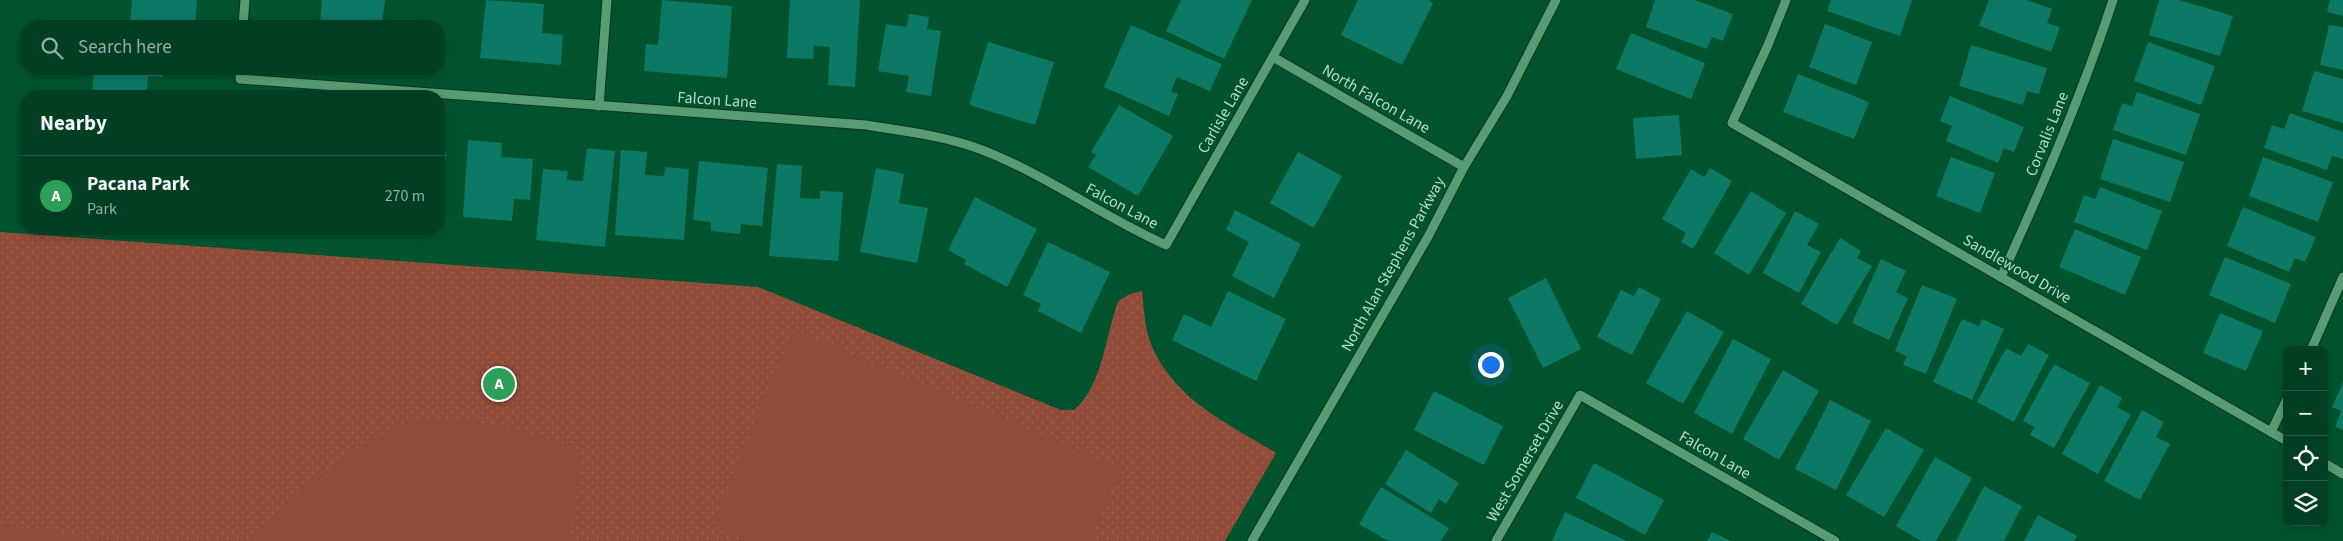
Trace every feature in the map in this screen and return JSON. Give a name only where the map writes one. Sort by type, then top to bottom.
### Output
[{"type":"street","points":[[243,20],[244,0]]},
{"type":"street","points":[[599,106],[607,0]]},
{"type":"street","name":"Carlisle Lane","points":[[1166,246],[1305,0]]},
{"type":"street","name":"North Alan Stephens Parkway","points":[[1252,541],[1429,235],[1464,167],[1507,96],[1556,0]]},
{"type":"street","name":"Sandlewood Drive","points":[[1786,0],[1768,45],[1732,123],[2283,439]]},
{"type":"street","name":"Corvalis Lane","points":[[2001,277],[2055,159],[2092,63],[2113,0]]},
{"type":"street","name":"North Falcon Lane","points":[[1273,58],[1464,167]]},
{"type":"street","name":"Falcon Lane","points":[[240,75],[240,79],[386,90]]},
{"type":"street","name":"Falcon Lane","points":[[445,94],[866,125],[924,134],[973,147],[1026,171],[1128,228],[1166,246]]},
{"type":"street","points":[[2313,346],[2343,277]]},
{"type":"street","name":"Falcon Lane","points":[[1580,395],[1835,541]]},
{"type":"street","name":"West Somerset Drive","points":[[1496,541],[1580,395]]},
{"type":"street","points":[[2271,432],[2283,407]]},
{"type":"street","points":[[2328,465],[2343,474]]},
{"type":"shaded area","points":[[0,232],[20,233],[20,235],[41,235],[758,287],[1061,410],[1074,410],[1091,388],[1102,359],[1118,301],[1130,294],[1142,291],[1145,322],[1151,344],[1165,369],[1177,385],[1207,411],[1276,453],[1225,541],[0,541]]},
{"type":"shaded area","points":[[794,330],[1121,468],[1090,541],[750,541],[712,525]]},
{"type":"shaded area","points":[[430,419],[457,419],[506,427],[538,435],[583,456],[569,541],[246,541],[298,492],[364,444],[385,432],[409,422]]},
{"type":"shaded area","points":[[0,524],[106,541],[0,541]]},
{"type":"building","points":[[132,0],[197,0],[195,20],[130,20]]},
{"type":"building","points":[[322,0],[385,0],[383,20],[320,20]]},
{"type":"building","points":[[486,0],[544,4],[542,33],[563,35],[561,65],[480,58]]},
{"type":"building","points":[[662,0],[732,6],[727,78],[644,71],[646,44],[658,45]]},
{"type":"building","points":[[790,0],[860,0],[855,87],[828,85],[830,47],[814,46],[813,59],[787,58]]},
{"type":"building","points":[[1181,0],[1252,0],[1224,59],[1166,31]]},
{"type":"building","points":[[1358,0],[1428,0],[1433,3],[1402,65],[1341,35]]},
{"type":"building","points":[[1655,0],[1695,0],[1733,14],[1723,41],[1712,37],[1707,49],[1646,27]]},
{"type":"building","points":[[1831,0],[1912,0],[1900,36],[1827,11]]},
{"type":"building","points":[[1989,0],[2027,0],[2052,9],[2047,23],[2060,27],[2051,52],[1979,26]]},
{"type":"building","points":[[2159,0],[2179,0],[2233,16],[2220,56],[2149,35]]},
{"type":"building","points":[[2330,0],[2343,0],[2343,16],[2327,12]]},
{"type":"building","points":[[909,14],[929,17],[927,29],[941,31],[931,96],[906,92],[909,76],[878,71],[886,24],[907,27]]},
{"type":"building","points":[[1825,24],[1872,42],[1856,85],[1809,67]]},
{"type":"building","points":[[1131,25],[1222,64],[1210,91],[1177,77],[1171,91],[1178,94],[1169,116],[1104,87]]},
{"type":"building","points":[[2329,25],[2343,27],[2343,70],[2320,65]]},
{"type":"building","points":[[1631,33],[1705,63],[1691,99],[1616,69]]},
{"type":"building","points":[[988,42],[1054,62],[1035,125],[969,105]]},
{"type":"building","points":[[2148,42],[2215,66],[2201,105],[2134,81]]},
{"type":"building","points":[[1971,45],[2047,68],[2039,94],[2027,91],[2023,105],[1959,86]]},
{"type":"building","points":[[2314,71],[2343,79],[2343,123],[2302,111]]},
{"type":"building","points":[[1798,74],[1869,102],[1854,139],[1783,112]]},
{"type":"building","points":[[94,75],[162,75],[162,77],[148,76],[147,90],[92,90]]},
{"type":"building","points":[[2137,92],[2200,114],[2186,155],[2113,130],[2122,103],[2132,106]]},
{"type":"building","points":[[1950,96],[2024,127],[2014,152],[2004,148],[1998,163],[1946,141],[1952,126],[1940,121]]},
{"type":"building","points":[[1119,105],[1173,136],[1138,196],[1088,167],[1096,155],[1091,152]]},
{"type":"building","points":[[2290,113],[2343,132],[2343,159],[2332,156],[2327,170],[2264,148],[2272,125],[2284,129]]},
{"type":"building","points":[[1679,115],[1682,155],[1636,159],[1633,118]]},
{"type":"building","points":[[2113,139],[2184,162],[2170,202],[2100,179]]},
{"type":"building","points":[[468,140],[502,143],[501,157],[533,159],[530,200],[514,199],[512,221],[463,217]]},
{"type":"building","points":[[587,148],[615,151],[605,247],[536,240],[543,169],[568,171],[567,180],[583,181]]},
{"type":"building","points":[[621,150],[647,152],[645,175],[664,176],[665,167],[689,169],[684,240],[615,235]]},
{"type":"building","points":[[1298,152],[1342,176],[1314,228],[1270,203]]},
{"type":"building","points":[[1951,157],[1995,173],[1980,213],[1936,196]]},
{"type":"building","points":[[2263,157],[2333,182],[2318,222],[2249,196]]},
{"type":"building","points":[[699,161],[768,168],[762,226],[741,224],[740,234],[711,231],[711,222],[693,220]]},
{"type":"building","points":[[777,164],[802,166],[800,198],[820,199],[820,191],[843,192],[838,261],[769,256]]},
{"type":"building","points":[[876,168],[904,174],[899,203],[928,208],[917,263],[860,252]]},
{"type":"building","points":[[1710,168],[1732,181],[1693,249],[1681,242],[1686,233],[1662,219],[1691,169],[1704,177]]},
{"type":"building","points":[[2100,187],[2162,211],[2147,250],[2074,222],[2084,195],[2095,199]]},
{"type":"building","points":[[1751,191],[1786,213],[1749,275],[1714,253]]},
{"type":"building","points":[[975,197],[1037,229],[1007,287],[964,264],[966,260],[948,250]]},
{"type":"building","points":[[2243,207],[2316,237],[2305,262],[2295,258],[2289,272],[2227,246]]},
{"type":"building","points":[[1235,210],[1301,244],[1274,298],[1232,276],[1249,242],[1226,230]]},
{"type":"building","points":[[1795,211],[1819,224],[1807,245],[1821,252],[1799,293],[1763,273]]},
{"type":"building","points":[[2075,229],[2141,257],[2125,295],[2059,267]]},
{"type":"building","points":[[1840,238],[1861,251],[1857,258],[1872,266],[1837,325],[1801,304]]},
{"type":"building","points":[[1048,242],[1110,272],[1081,333],[1038,311],[1041,304],[1023,295]]},
{"type":"building","points":[[2225,257],[2291,284],[2275,323],[2209,295]]},
{"type":"building","points":[[1881,259],[1906,271],[1896,292],[1908,298],[1889,340],[1852,323]]},
{"type":"building","points":[[1546,278],[1581,349],[1543,368],[1508,298]]},
{"type":"building","points":[[1922,285],[1957,299],[1926,374],[1903,365],[1907,356],[1895,351]]},
{"type":"building","points":[[1639,287],[1661,299],[1632,355],[1597,337],[1621,290],[1634,296]]},
{"type":"building","points":[[1228,291],[1286,319],[1256,381],[1172,340],[1184,314],[1211,327]]},
{"type":"building","points":[[1687,311],[1724,332],[1683,404],[1646,383]]},
{"type":"building","points":[[2220,313],[2263,331],[2246,371],[2203,353]]},
{"type":"building","points":[[1962,319],[1979,326],[1982,319],[2004,329],[1972,400],[1933,382]]},
{"type":"building","points":[[1733,339],[1771,359],[1732,434],[1694,413]]},
{"type":"building","points":[[2028,344],[2049,355],[2014,422],[1977,402],[2006,348],[2021,356]]},
{"type":"building","points":[[2054,364],[2090,383],[2054,448],[2030,435],[2035,427],[2023,421]]},
{"type":"building","points":[[1783,370],[1819,391],[1779,460],[1743,439]]},
{"type":"building","points":[[2343,382],[2343,430],[2335,427],[2341,411],[2332,407]]},
{"type":"building","points":[[2100,385],[2122,398],[2117,407],[2131,415],[2098,474],[2062,454]]},
{"type":"building","points":[[1434,391],[1503,426],[1484,465],[1414,430]]},
{"type":"building","points":[[1830,400],[1871,421],[1836,490],[1795,469]]},
{"type":"building","points":[[2142,410],[2164,422],[2156,437],[2170,444],[2140,500],[2104,481]]},
{"type":"building","points":[[1886,428],[1924,450],[1884,517],[1846,495]]},
{"type":"building","points":[[1406,450],[1459,483],[1446,504],[1439,499],[1431,513],[1385,484]]},
{"type":"building","points":[[1935,457],[1972,478],[1936,541],[1921,541],[1896,526]]},
{"type":"building","points":[[1594,463],[1664,500],[1645,535],[1576,498]]},
{"type":"building","points":[[1984,486],[2022,506],[2004,541],[1956,541]]},
{"type":"building","points":[[1381,487],[1449,528],[1441,541],[1388,541],[1359,524]]},
{"type":"building","points":[[1565,512],[1627,541],[1552,541]]},
{"type":"building","points":[[2038,515],[2077,536],[2074,541],[2024,541]]},
{"type":"building","points":[[1712,532],[1731,541],[1707,541]]},
{"type":"place","name":"Pacana Park","points":[[499,384]]}]
